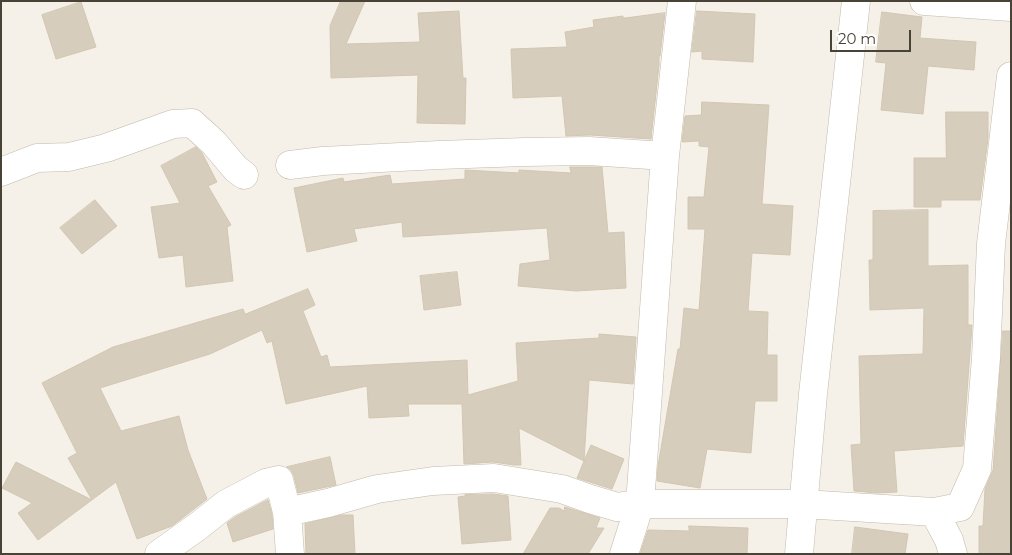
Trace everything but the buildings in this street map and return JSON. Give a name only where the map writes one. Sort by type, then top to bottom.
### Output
[{"type":"street","points":[[624,554],[640,504],[665,156],[682,1]]},
{"type":"street","points":[[799,554],[813,394],[856,1]]},
{"type":"street","points":[[924,1],[1011,7]]},
{"type":"street","points":[[287,512],[328,503],[376,489],[433,481],[494,478],[562,489],[617,507],[640,504],[804,504],[934,512],[960,506],[977,469],[986,358],[991,244],[1011,76]]},
{"type":"street","points":[[1,172],[37,158],[69,157],[106,148],[173,124],[192,123],[244,175]]},
{"type":"street","points":[[290,165],[323,161],[439,154],[589,151],[665,156]]},
{"type":"street","points":[[159,554],[226,504],[266,483],[279,480],[287,512],[290,554]]},
{"type":"street","points":[[934,512],[949,540],[953,554]]}]
